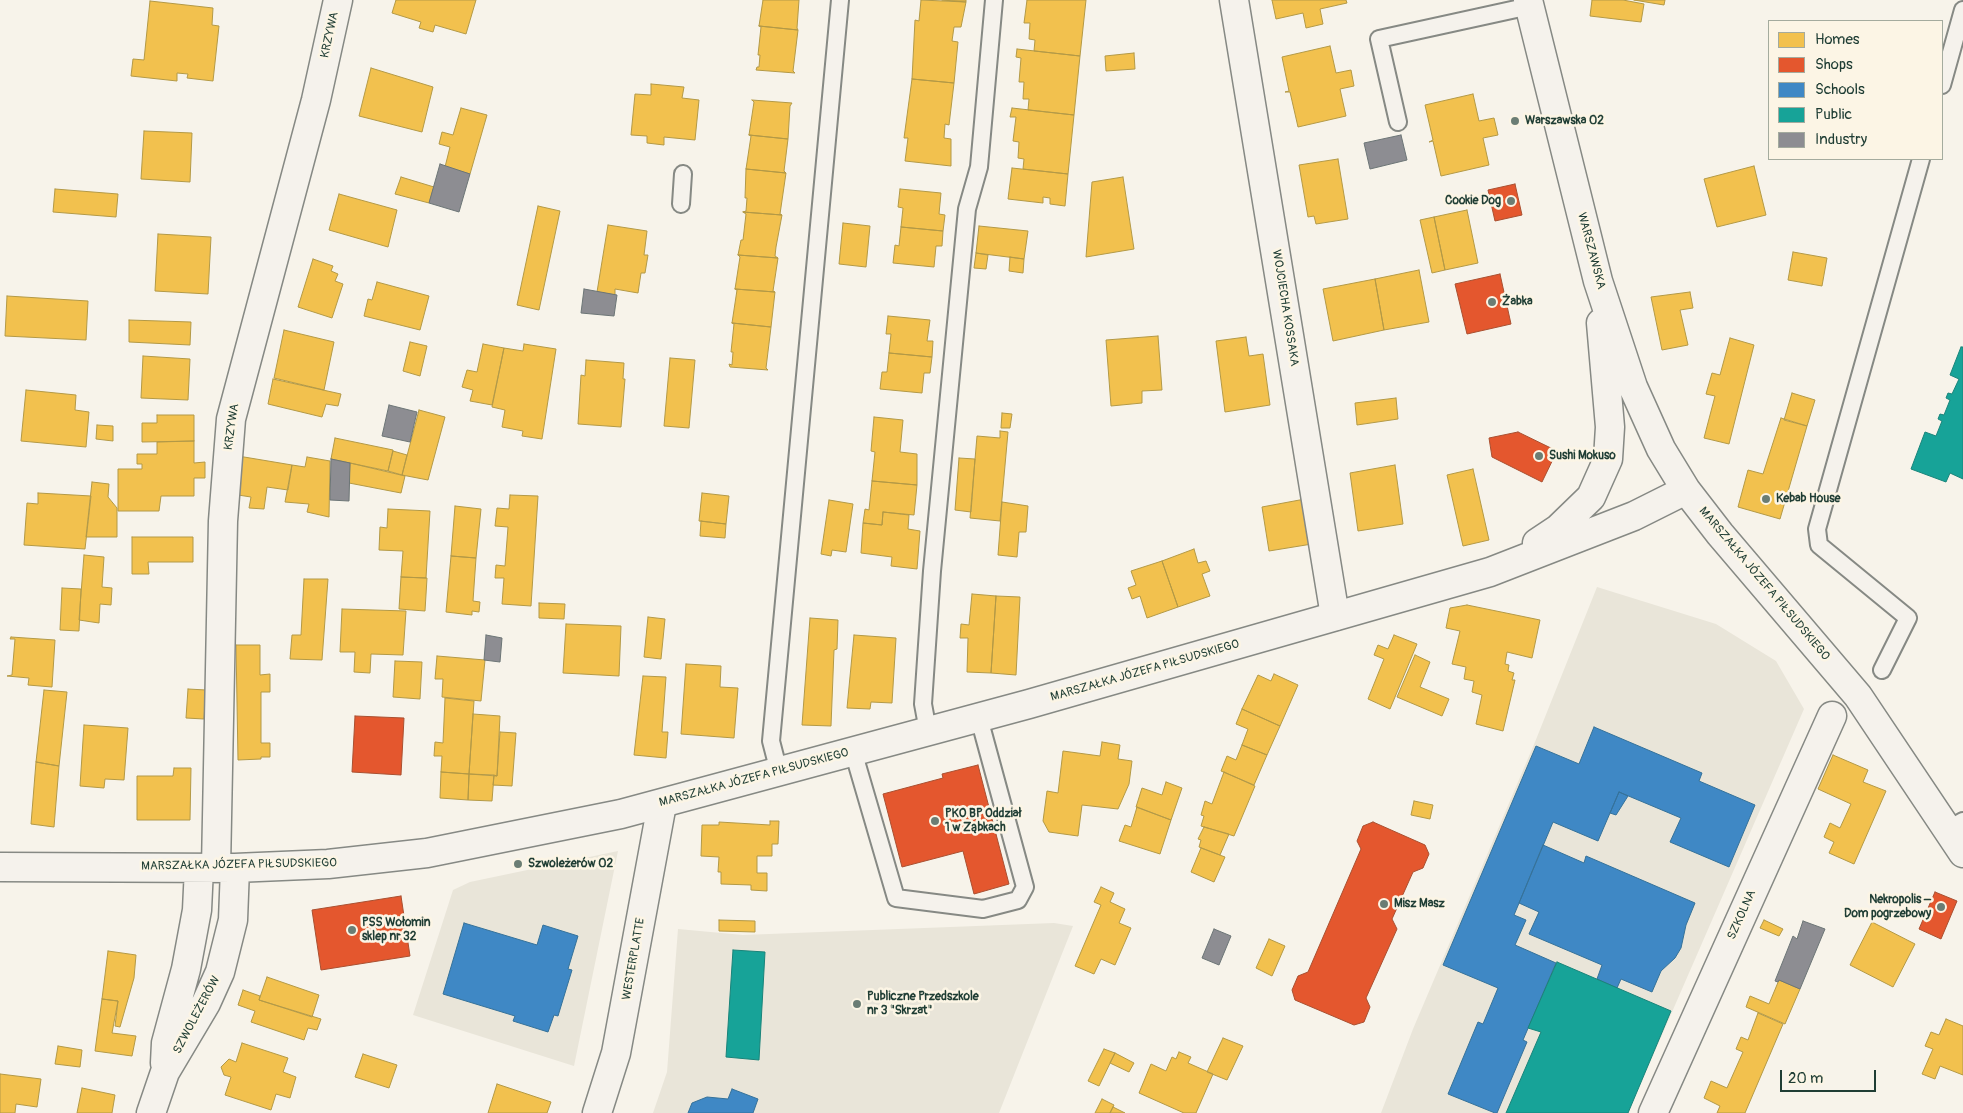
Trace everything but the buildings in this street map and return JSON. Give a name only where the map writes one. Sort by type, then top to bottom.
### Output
[{"type":"street","name":"KRZYWA","points":[[216,867],[223,521],[231,418],[316,100],[338,0]]},
{"type":"street","name":"WOJCIECHA KOSSAKA","points":[[1234,0],[1335,616]]},
{"type":"street","name":"WARSZAWSKA","points":[[1529,3],[1598,282],[1633,388],[1661,450],[1686,490]]},
{"type":"street","name":"MARSZAŁKA JÓZEFA PIŁSUDSKIEGO","points":[[1490,572],[1558,529],[1575,515],[1592,497],[1603,473],[1611,443],[1598,282]]},
{"type":"street","name":"MARSZAŁKA JÓZEFA PIŁSUDSKIEGO","points":[[0,867],[216,867],[328,864],[427,853],[500,840],[662,804],[979,718],[1490,572],[1634,516],[1686,490],[1720,534],[1858,696],[1955,826],[1963,853]]},
{"type":"street","name":"SZKOLNA","points":[[1653,1113],[1832,716]]},
{"type":"street","name":"WESTERPLATTE","points":[[597,1113],[618,1044],[662,804]]},
{"type":"street","name":"SZWOLEŻERÓW","points":[[165,1072],[166,1043],[186,970],[197,910],[216,867]]},
{"type":"street","name":"SZWOLEŻERÓW","points":[[151,1113],[165,1072],[206,1003],[220,972],[233,920],[216,867]]},
{"type":"lane","points":[[779,772],[771,741],[840,0]]},
{"type":"lane","points":[[928,731],[923,704],[933,561],[967,209],[980,167],[994,0]]},
{"type":"lane","points":[[1398,122],[1379,39],[1529,3]]},
{"type":"lane","points":[[1943,81],[1963,10]]},
{"type":"lane","points":[[1882,670],[1908,618],[1819,545],[1817,529],[1921,160]]},
{"type":"lane","points":[[681,204],[683,174]]},
{"type":"lane","points":[[853,751],[896,898],[983,909],[1018,900],[1025,887],[979,718]]},
{"type":"shaded area","points":[[1597,587],[1716,624],[1776,661],[1804,709],[1628,1113],[1381,1113],[1413,1029],[1535,742]]},
{"type":"shaded area","points":[[618,851],[574,1066],[413,1015],[453,890],[470,882]]},
{"type":"shaded area","name":"Publiczne Przedszkole nr 3 \"Skrzat\"","points":[[1054,923],[1073,926],[999,1113],[653,1113],[667,1072],[678,929],[743,935]]},
{"type":"place","name":"Warszawska 02","points":[[1515,121]]},
{"type":"place","name":"Cookie Dog","points":[[1511,201]]},
{"type":"place","name":"Żabka","points":[[1492,302]]},
{"type":"place","name":"Sushi Mokuso","points":[[1539,456]]},
{"type":"place","name":"Kebab House","points":[[1766,499]]},
{"type":"place","name":"PKO BP Oddział 1 w Ząbkach","points":[[935,821]]},
{"type":"place","name":"Szwoleżerów 02","points":[[518,864]]},
{"type":"place","name":"Misz Masz","points":[[1384,904]]},
{"type":"place","name":"Nekropolis – Dom pogrzebowy","points":[[1941,907]]},
{"type":"place","name":"PSS Wołomin sklep nr 32","points":[[352,930]]},
{"type":"place","name":"Publiczne Przedszkole nr 3 \"Skrzat\"","points":[[857,1004]]}]
